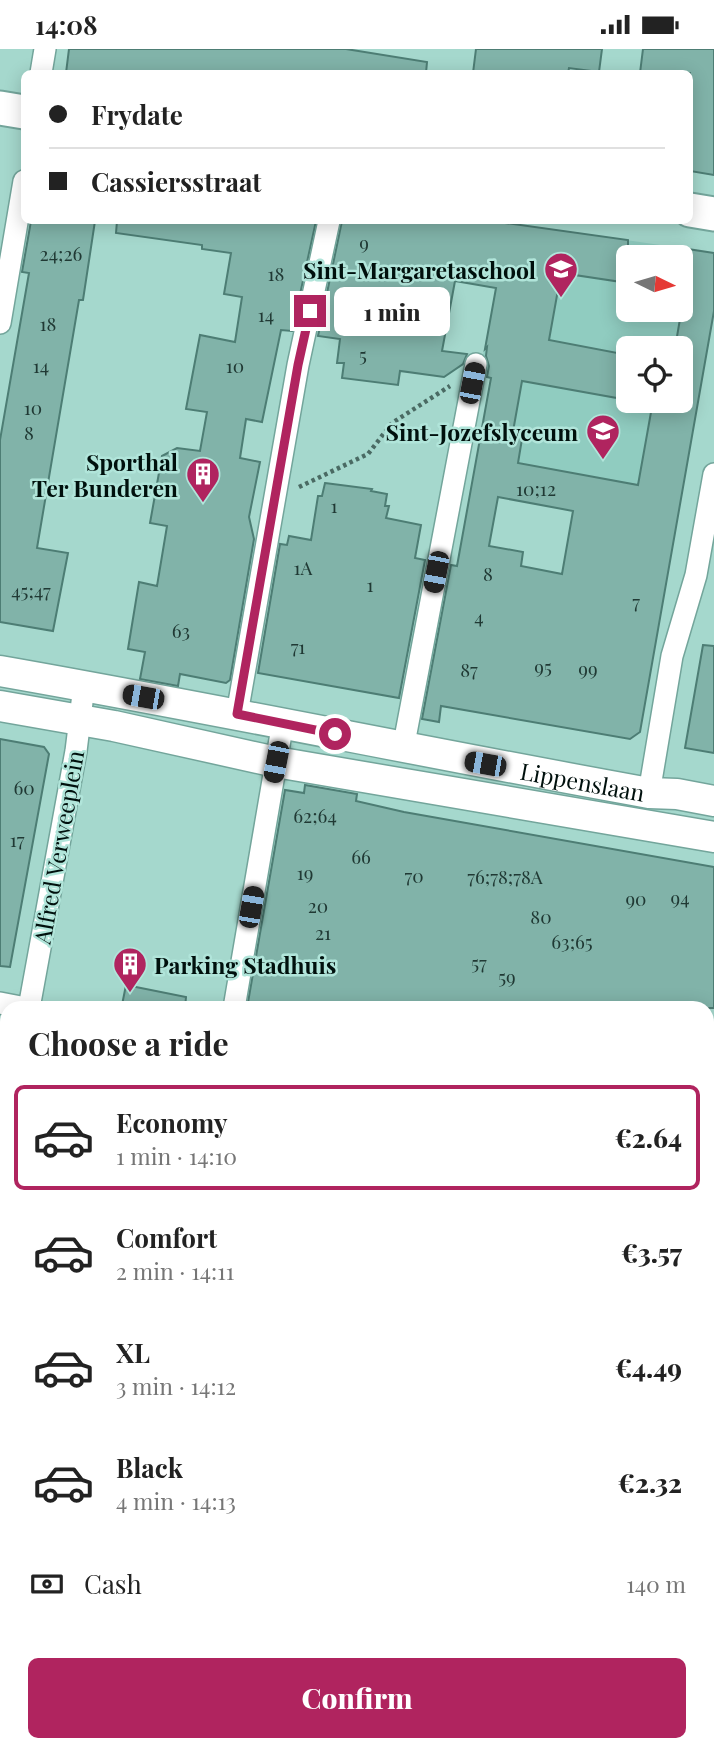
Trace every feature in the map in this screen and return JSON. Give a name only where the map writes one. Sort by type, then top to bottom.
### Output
[{"type":"main road","points":[[0,108],[21,112]]},
{"type":"main road","points":[[693,210],[714,214]]},
{"type":"main road","name":"Lippenslaan","points":[[0,671],[283,722],[403,749],[649,793],[677,794],[714,801]]},
{"type":"main road","name":"Lippenslaan","points":[[0,706],[276,762],[714,837]]},
{"type":"street","points":[[42,70],[45,49]]},
{"type":"street","points":[[0,323],[21,199]]},
{"type":"street","points":[[237,714],[298,365],[328,224]]},
{"type":"street","points":[[403,749],[474,373]]},
{"type":"street","points":[[649,793],[672,656],[696,575],[714,474]]},
{"type":"street","name":"Alfred Verweeplein","points":[[28,1001],[65,816],[84,686]]},
{"type":"street","points":[[235,1001],[283,722]]},
{"type":"path","points":[[278,488],[291,490],[368,454],[392,423],[474,373]]},
{"type":"shaded area","name":"Sint-Jozefslyceum","points":[[505,224],[660,245],[616,245],[616,322],[693,322],[693,250],[714,253],[714,311],[664,593],[585,578],[603,478],[518,463],[522,439],[509,436],[495,379],[482,377],[482,360]]},
{"type":"building","points":[[69,49],[346,49],[427,62],[426,70],[66,70]]},
{"type":"building","points":[[476,49],[602,49],[599,70],[473,70]]},
{"type":"building","points":[[643,49],[714,49],[714,175],[693,172],[693,70],[640,70]]},
{"type":"building","points":[[30,224],[95,224],[37,548],[68,553],[53,631],[0,622],[0,440],[29,273],[22,272]]},
{"type":"building","points":[[117,224],[315,224],[292,331],[281,330],[262,422],[246,419],[240,458],[260,462],[249,517],[254,539],[230,680],[226,683],[180,674],[178,686],[140,679],[145,652],[128,649],[139,582],[157,586],[167,526],[150,523],[162,456],[177,448],[200,451],[207,412],[186,409],[200,335],[235,342],[242,297],[224,294],[231,253],[202,249],[202,245],[116,233]]},
{"type":"building","points":[[341,224],[513,224],[628,240],[628,245],[616,245],[616,281],[561,273],[549,340],[616,353],[616,398],[522,381],[512,437],[522,439],[518,463],[638,485],[651,413],[693,413],[693,336],[677,336],[679,322],[693,322],[693,250],[714,253],[714,311],[640,732],[630,739],[441,706],[439,722],[422,719],[451,565],[457,566],[491,378],[487,377],[487,347],[485,349],[496,288],[455,281],[442,351],[467,354],[463,364],[444,377],[400,371],[398,385],[342,378],[344,363],[337,363],[340,339],[318,336]],"holes":[[[498,497],[573,511],[562,574],[521,566],[523,552],[489,546]]]},
{"type":"building","points":[[325,483],[372,489],[371,491],[387,494],[385,506],[389,506],[386,518],[421,525],[415,558],[425,560],[399,698],[258,673],[280,544],[287,545],[289,536],[311,540],[318,496],[322,496]]},
{"type":"building","points":[[703,645],[714,646],[714,753],[685,748]]},
{"type":"building","points":[[0,739],[44,747],[49,754],[10,967],[0,966]]},
{"type":"building","points":[[305,785],[357,794],[356,801],[404,812],[714,867],[714,1001],[248,1001],[285,790],[304,793]]},
{"type":"building","points":[[126,985],[186,997],[186,1001],[123,1001]]},
{"type":"place","name":"Sint-Margaretaschool","points":[[561,299]]},
{"type":"place","name":"Sint-Jozefslyceum","points":[[603,461]]},
{"type":"place","name":"Sporthal Ter Bunderen","points":[[203,504]]},
{"type":"place","name":"Parking Stadhuis","points":[[130,994]]},
{"type":"route","points":[[310,311],[298,365],[237,714],[335,734]]}]
